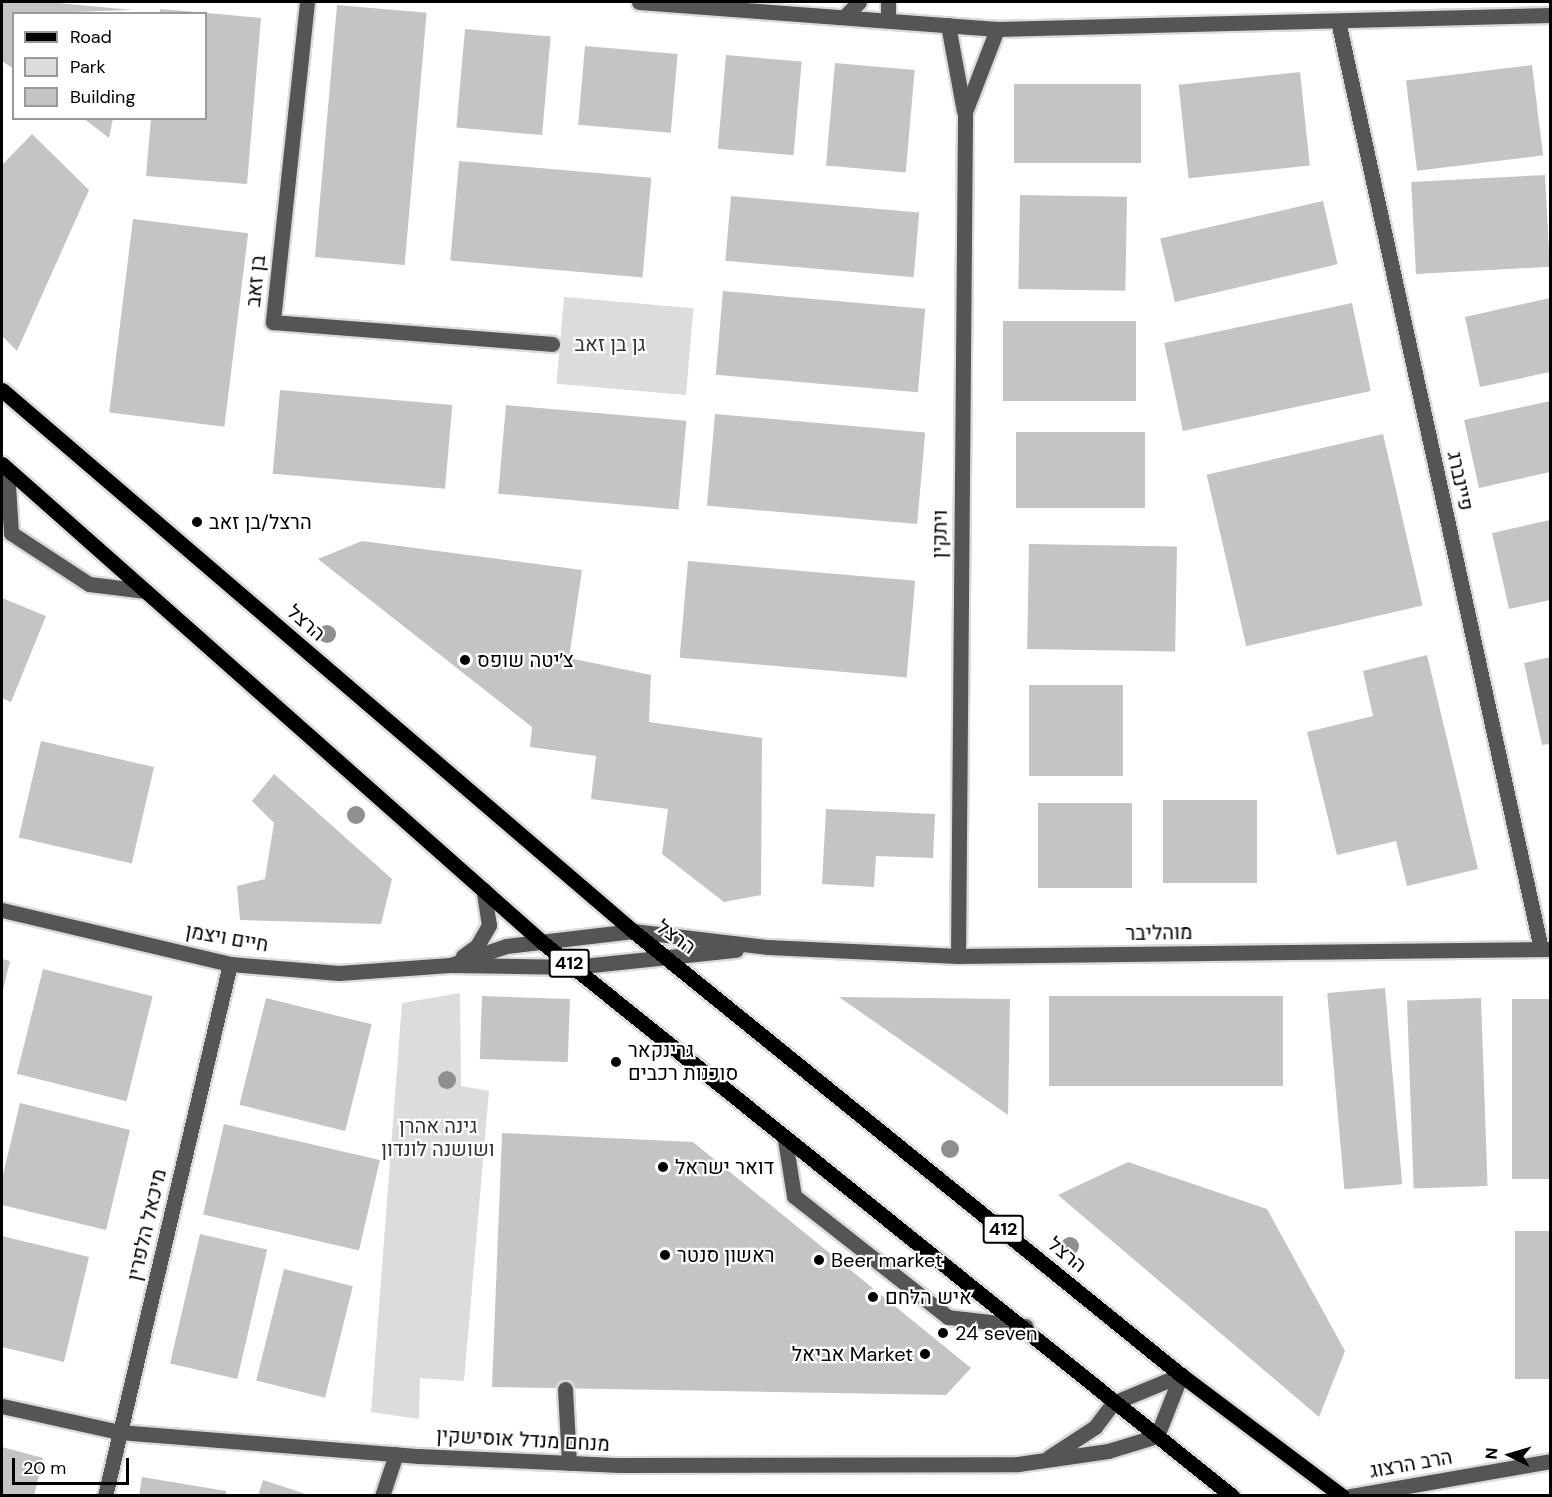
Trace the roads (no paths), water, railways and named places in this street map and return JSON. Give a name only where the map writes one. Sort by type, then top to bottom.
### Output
[{"type":"main road","name":"הרצל","points":[[2,390],[633,931],[669,956],[1181,1375],[1342,1496]]},
{"type":"main road","name":"412","points":[[4,467],[542,942],[785,1140],[1025,1326],[1113,1403],[1232,1496]]},
{"type":"street","name":"בן זאב","points":[[307,2],[273,322],[552,344]]},
{"type":"street","points":[[639,2],[997,29],[1551,15]]},
{"type":"street","points":[[844,17],[858,2]]},
{"type":"street","points":[[888,2],[888,20]]},
{"type":"street","name":"פיינברג","points":[[1338,21],[1546,949]]},
{"type":"street","name":"ויתקין","points":[[948,25],[965,112],[958,956]]},
{"type":"street","name":"ויתקין","points":[[965,112],[997,29]]},
{"type":"street","points":[[4,467],[11,533],[89,584],[146,591]]},
{"type":"street","points":[[450,965],[477,946],[489,926],[483,889]]},
{"type":"street","name":"חיים ויצמן","points":[[2,910],[231,964],[339,973],[450,965],[573,967],[669,956]]},
{"type":"street","name":"מוהליבר","points":[[633,931],[768,946],[958,956],[1546,949]]},
{"type":"street","name":"חיים ויצמן","points":[[450,965],[506,946],[633,931]]},
{"type":"street","name":"מוהליבר","points":[[669,956],[768,946]]},
{"type":"street","name":"מיכאל הלפרין","points":[[105,1496],[231,964]]},
{"type":"street","points":[[785,1140],[794,1197],[948,1317],[1025,1326]]},
{"type":"street","points":[[1113,1403],[1181,1375]]},
{"type":"street","points":[[1157,1436],[1181,1375]]},
{"type":"street","points":[[565,1389],[570,1463]]},
{"type":"street","name":"מנחם מנדל אוסישקין","points":[[1045,1459],[1095,1427],[1113,1403]]},
{"type":"street","name":"מנחם מנדל אוסישקין","points":[[2,1406],[119,1432],[396,1454],[570,1463],[1018,1464],[1108,1451],[1157,1436]]},
{"type":"street","points":[[382,1496],[396,1454]]},
{"type":"street","name":"הרב הרצוג","points":[[1350,1496],[1551,1461]]},
{"type":"place","name":"הרצל/בן זאב","points":[[197,522]]},
{"type":"place","name":"צ׳יטה שופס","points":[[465,660]]},
{"type":"place","name":"גרינקאר סוכנות רכבים","points":[[616,1062]]},
{"type":"place","name":"דואר ישראל","points":[[663,1167]]},
{"type":"place","name":"ראשון סנטר","points":[[665,1255]]},
{"type":"place","name":"Beer market","points":[[819,1260]]},
{"type":"place","name":"איש הלחם","points":[[873,1297]]},
{"type":"place","name":"24 seven","points":[[943,1333]]},
{"type":"place","name":"אביאל Market","points":[[925,1354]]},
{"type":"park label","name":"גן בן זאב","points":[[610,344]]},
{"type":"park label","name":"גינה אהרן ושושנה לונדון","points":[[438,1138]]}]
